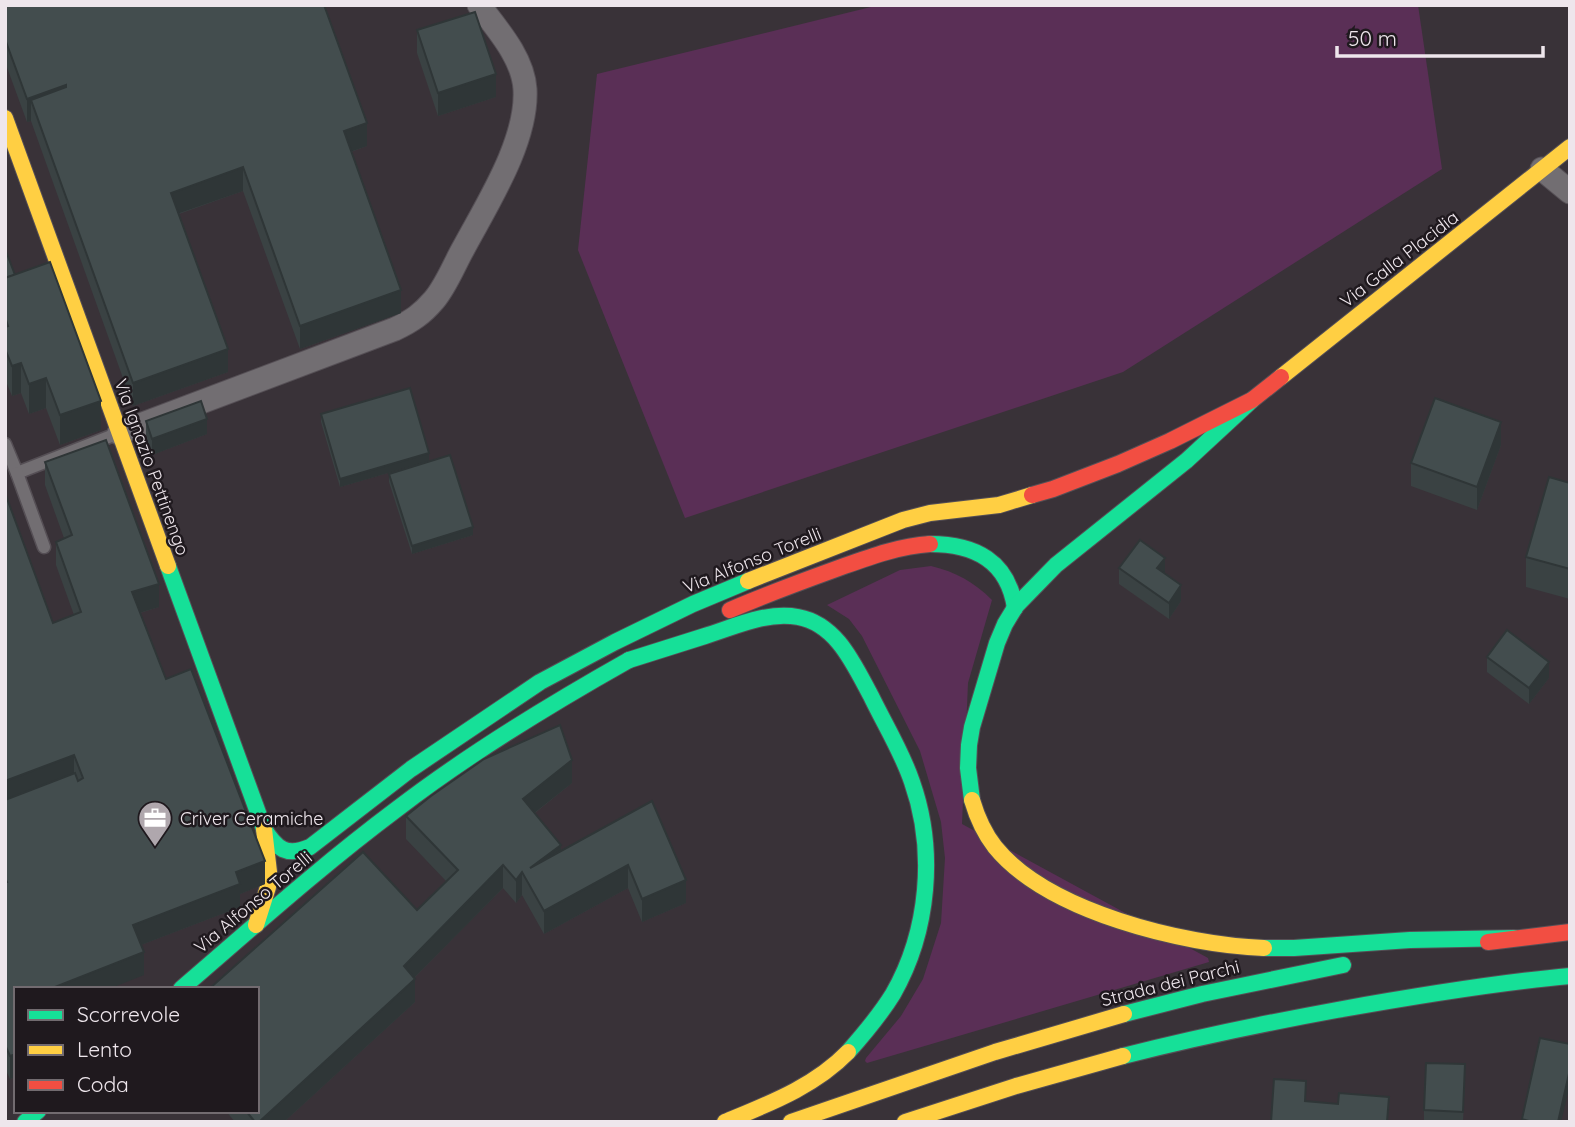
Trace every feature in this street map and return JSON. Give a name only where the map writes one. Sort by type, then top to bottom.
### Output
[{"type":"main road","name":"Via Ignazio Pettinengo","points":[[5,118],[264,830],[268,857],[268,887],[256,925]]},
{"type":"main road","name":"Via Galla Placidia","points":[[1252,400],[1570,147]]},
{"type":"main road","points":[[1252,400],[1187,460],[1081,544],[1015,608],[998,642],[969,741],[967,774],[974,807],[985,832],[1002,855],[1032,880],[1068,899],[1133,925],[1199,941],[1262,948],[1514,938]]},
{"type":"main road","name":"Via Alfonso Torelli","points":[[310,847],[411,769],[540,682],[674,613],[757,577],[903,520],[930,513],[999,505],[1053,489],[1139,455],[1252,400]]},
{"type":"main road","points":[[629,660],[692,625],[779,589],[905,548],[944,545],[977,552],[1001,570],[1009,580],[1015,608]]},
{"type":"main road","points":[[629,660],[758,620],[797,617],[822,626],[834,637],[857,671],[904,761],[920,810],[925,849],[923,908],[909,961],[891,997],[863,1035],[826,1071],[786,1096],[725,1122]]},
{"type":"main road","name":"Via Alfonso Torelli","points":[[183,987],[366,832],[445,774],[517,725],[629,660]]},
{"type":"main road","name":"Via Ignazio Pettinengo","points":[[264,830],[273,844],[281,850],[294,852],[310,847]]},
{"type":"main road","points":[[1388,957],[1570,932]]},
{"type":"main road","name":"Strada dei Parchi","points":[[791,1122],[1088,1023],[1188,997],[1362,961]]},
{"type":"main road","points":[[905,1122],[981,1097],[1126,1056],[1269,1023],[1415,996],[1570,975]]},
{"type":"main road","points":[[946,1122],[981,1097]]},
{"type":"street","points":[[119,433],[396,329],[414,320],[436,297],[506,166],[515,146],[525,103],[520,68],[502,36],[479,5]]},
{"type":"street","points":[[1542,169],[1570,192]]},
{"type":"lane","points":[[17,473],[119,433]]},
{"type":"lane","points":[[5,444],[44,547]]},
{"type":"shaded area","points":[[879,5],[1418,5],[1442,169],[1123,372],[685,518],[578,250],[597,74]]},
{"type":"shaded area","points":[[931,566],[964,578],[992,600],[968,683],[962,824],[1208,958],[1209,962],[867,1063],[866,1058],[901,1016],[923,979],[941,923],[945,858],[941,822],[920,751],[862,636],[849,619],[827,605],[900,570]]},
{"type":"building","points":[[5,5],[324,5],[367,123],[344,131],[401,290],[300,326],[243,167],[171,193],[228,349],[133,383],[31,100],[66,85],[27,99],[5,39]]},
{"type":"building","points":[[475,12],[496,74],[438,93],[417,30]]},
{"type":"building","points":[[7,254],[15,275],[5,278],[5,255]]},
{"type":"building","points":[[50,262],[101,401],[60,415],[46,378],[29,384],[21,363],[12,366],[5,349],[5,327],[8,326],[5,317],[5,278]]},
{"type":"building","points":[[410,388],[429,453],[340,479],[321,414]]},
{"type":"building","points":[[1435,398],[1501,422],[1477,487],[1411,463]]},
{"type":"building","points":[[201,401],[207,419],[152,439],[146,421]]},
{"type":"building","points":[[106,440],[159,584],[132,592],[166,679],[191,669],[265,861],[236,872],[240,884],[133,925],[144,952],[55,987],[14,987],[14,1055],[10,1056],[5,1045],[5,800],[75,773],[78,781],[83,778],[74,755],[5,781],[5,493],[53,623],[81,612],[56,542],[72,535],[45,462]]},
{"type":"building","points":[[450,455],[473,527],[412,546],[389,474]]},
{"type":"building","points":[[1549,477],[1570,483],[1570,569],[1526,557]]},
{"type":"building","points":[[1140,540],[1165,558],[1157,568],[1181,585],[1169,603],[1119,568]]},
{"type":"building","points":[[1507,630],[1549,662],[1529,688],[1487,657]]},
{"type":"building","points":[[560,725],[572,760],[523,799],[561,845],[530,868],[652,801],[686,880],[642,899],[628,865],[544,911],[522,872],[516,880],[503,865],[404,966],[415,979],[259,1122],[255,1122],[248,1113],[259,1113],[259,987],[211,987],[363,852],[417,910],[458,870],[406,816],[484,759]]},
{"type":"building","points":[[1540,1038],[1570,1044],[1570,1069],[1558,1122],[1532,1122],[1522,1119]]},
{"type":"building","points":[[1426,1063],[1465,1064],[1463,1112],[1424,1110]]},
{"type":"building","points":[[1274,1079],[1306,1081],[1305,1101],[1338,1104],[1339,1093],[1389,1097],[1387,1122],[1271,1122]]},
{"type":"traffic: fast","points":[[972,800],[968,768],[972,727],[997,643],[1016,606],[1056,565],[1186,461],[1252,400]]},
{"type":"traffic: fast","points":[[930,544],[961,547],[987,558],[1005,578],[1015,608]]},
{"type":"traffic: fast","points":[[168,566],[264,829],[273,842],[288,851],[310,847],[411,769],[540,682],[693,604],[748,581]]},
{"type":"traffic: fast","points":[[629,660],[751,621],[786,616],[812,621],[823,628],[843,648],[858,672],[912,782],[920,808],[926,862],[921,917],[905,970],[883,1009],[848,1052]]},
{"type":"traffic: fast","points":[[183,987],[314,874],[425,788],[510,730],[629,660]]},
{"type":"traffic: fast","points":[[1264,948],[1410,940],[1514,938]]},
{"type":"traffic: fast","points":[[1124,1014],[1202,994],[1343,965]]},
{"type":"traffic: fast","points":[[1123,1056],[1337,1010],[1454,990],[1570,976]]},
{"type":"traffic: fast","points":[[25,1122],[36,1113]]},
{"type":"traffic: slow","points":[[5,118],[168,566]]},
{"type":"traffic: slow","points":[[1281,377],[1570,147]]},
{"type":"traffic: slow","points":[[748,581],[903,520],[930,513],[999,505],[1032,495]]},
{"type":"traffic: slow","points":[[972,800],[981,825],[995,847],[1018,870],[1048,890],[1082,907],[1158,932],[1196,940],[1264,948]]},
{"type":"traffic: slow","points":[[256,925],[268,887],[264,829]]},
{"type":"traffic: slow","points":[[791,1122],[995,1052],[1124,1014]]},
{"type":"traffic: slow","points":[[725,1122],[805,1085],[848,1052]]},
{"type":"traffic: slow","points":[[905,1122],[1016,1086],[1123,1056]]},
{"type":"traffic: jam","points":[[1032,495],[1118,464],[1170,441],[1252,400],[1281,377]]},
{"type":"traffic: jam","points":[[730,610],[871,557],[906,547],[930,544]]},
{"type":"traffic: jam","points":[[1488,942],[1570,932]]},
{"type":"place","name":"Criver Ceramiche","points":[[155,848]]}]
